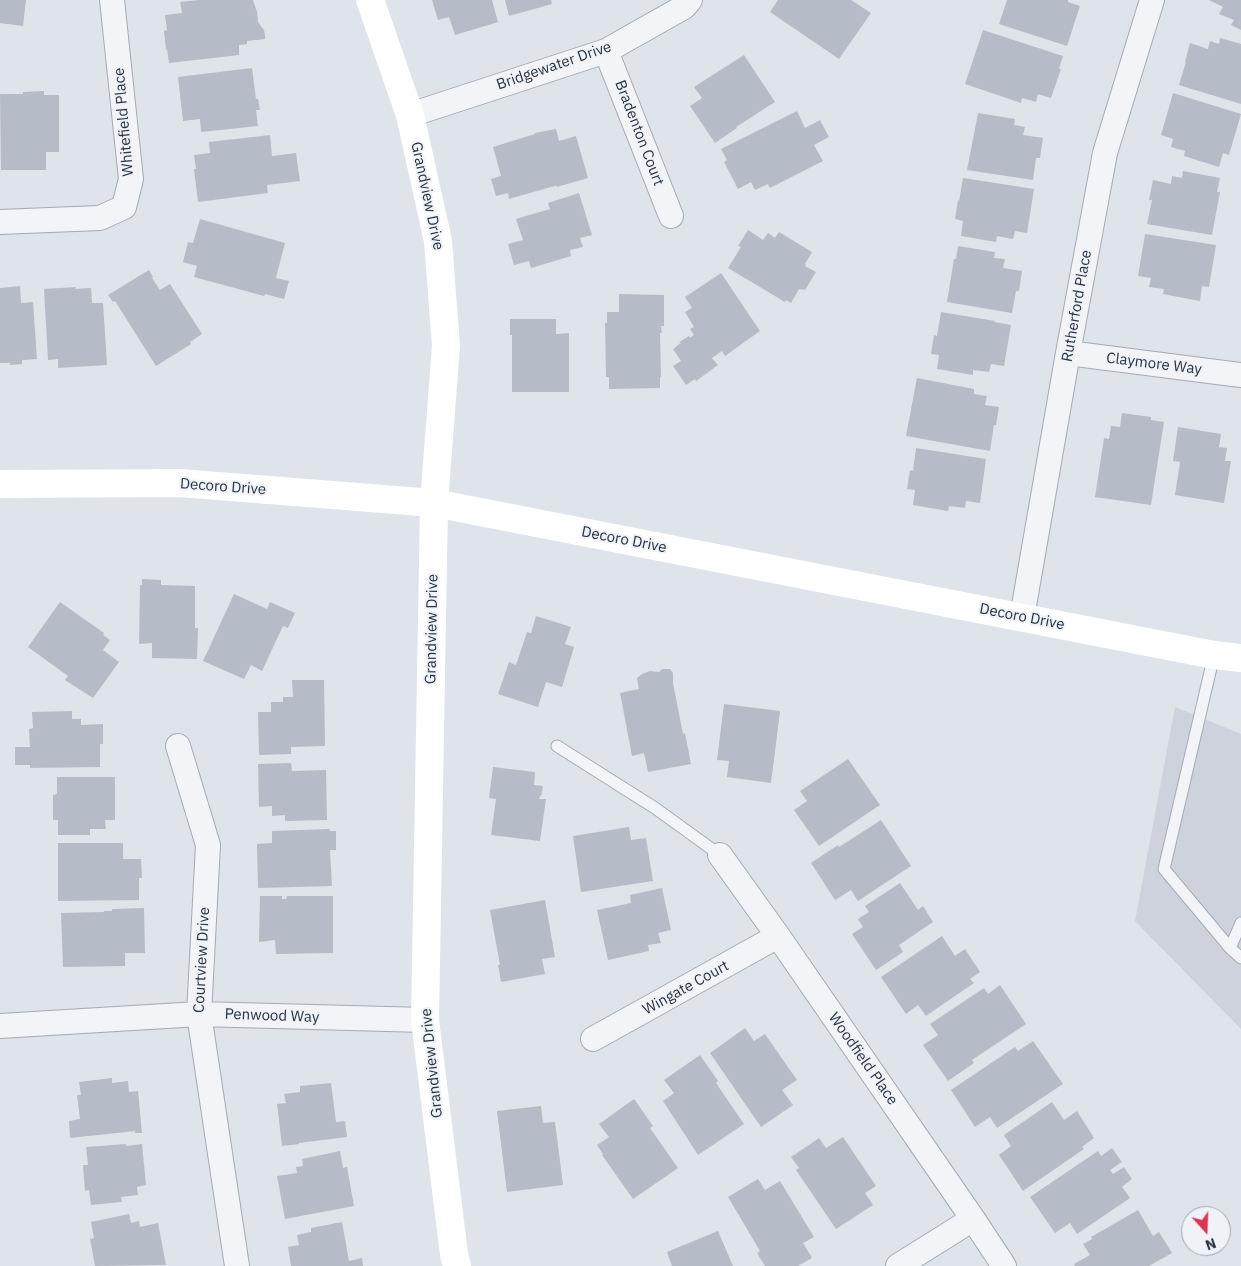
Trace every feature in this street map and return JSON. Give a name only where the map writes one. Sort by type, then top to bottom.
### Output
[{"type":"street","name":"Whitefield Place","points":[[0,222],[100,218],[124,207],[131,179],[112,0]]},
{"type":"street","name":"Grandview Drive","points":[[370,0],[410,115],[438,241],[446,346],[434,503],[425,1020],[457,1266]]},
{"type":"street","name":"Bridgewater Drive","points":[[410,115],[606,51],[684,7],[690,0]]},
{"type":"street","name":"Rutherford Place","points":[[1022,617],[1105,153],[1152,0]]},
{"type":"street","name":"Bradenton Court","points":[[606,51],[671,216]]},
{"type":"street","name":"Claymore Way","points":[[1068,353],[1241,375]]},
{"type":"street","name":"Decoro Drive","points":[[0,484],[180,483],[434,503],[1214,655],[1241,658]]},
{"type":"street","name":"Courtview Drive","points":[[178,746],[208,845],[199,1014],[237,1266]]},
{"type":"street","name":"Woodfield Place","points":[[720,855],[778,936],[1004,1266]]},
{"type":"street","name":"Wingate Court","points":[[593,1039],[778,936]]},
{"type":"street","name":"Penwood Way","points":[[0,1026],[199,1014],[425,1020]]},
{"type":"street","points":[[898,1266],[973,1219]]},
{"type":"lane","points":[[1214,655],[1164,869],[1230,948],[1241,958]]},
{"type":"lane","points":[[557,746],[655,808],[720,855]]},
{"type":"lane","points":[[1230,948],[1241,923]]},
{"type":"shaded area","points":[[1175,707],[1241,734],[1241,1029],[1135,921]]},
{"type":"building","points":[[0,0],[26,0],[23,26],[0,23]]},
{"type":"building","points":[[253,0],[258,22],[264,30],[265,39],[247,41],[247,44],[239,45],[239,55],[169,63],[164,31],[167,30],[165,15],[182,13],[180,2]]},
{"type":"building","points":[[432,0],[492,0],[498,22],[455,35],[449,17],[438,20]]},
{"type":"building","points":[[505,0],[551,0],[552,4],[509,16]]},
{"type":"building","points":[[778,0],[851,0],[871,13],[839,59],[770,12]]},
{"type":"building","points":[[1007,0],[1068,0],[1068,2],[1080,6],[1067,46],[999,24]]},
{"type":"building","points":[[1209,0],[1241,0],[1241,30],[1231,25],[1234,20],[1219,14],[1223,7]]},
{"type":"building","points":[[983,30],[1063,56],[1059,69],[1061,69],[1051,98],[1038,94],[1036,102],[1022,98],[1021,103],[965,84]]},
{"type":"building","points":[[1220,38],[1241,44],[1241,104],[1179,85],[1190,43],[1208,49],[1210,41],[1219,44]]},
{"type":"building","points":[[744,55],[775,102],[715,143],[690,106],[702,98],[694,87]]},
{"type":"building","points":[[252,68],[256,99],[258,99],[260,110],[256,110],[258,126],[201,132],[200,119],[183,121],[178,77]]},
{"type":"building","points":[[44,91],[44,95],[59,95],[59,152],[46,152],[46,170],[1,170],[0,94],[23,94],[23,92]]},
{"type":"building","points":[[1173,93],[1241,114],[1229,155],[1223,153],[1219,167],[1184,156],[1185,151],[1171,147],[1173,139],[1161,135]]},
{"type":"building","points":[[797,111],[805,128],[820,120],[829,137],[814,145],[823,161],[770,188],[768,184],[755,190],[751,182],[738,189],[724,162],[727,160],[721,149]]},
{"type":"building","points":[[978,113],[1015,119],[1014,125],[1025,127],[1023,135],[1043,138],[1040,158],[1036,158],[1033,180],[967,170]]},
{"type":"building","points":[[556,129],[559,141],[576,136],[588,178],[509,199],[508,193],[496,196],[491,179],[501,176],[493,147],[535,133]]},
{"type":"building","points":[[270,135],[272,156],[296,153],[300,181],[267,185],[268,193],[198,202],[194,155],[210,153],[209,142]]},
{"type":"building","points":[[1183,171],[1220,178],[1217,192],[1220,192],[1212,235],[1147,224],[1152,200],[1149,200],[1153,180],[1171,184],[1172,176],[1182,178]]},
{"type":"building","points":[[963,178],[1034,189],[1027,233],[1015,231],[1013,239],[997,236],[996,242],[961,236],[963,221],[955,219]]},
{"type":"building","points":[[579,193],[592,235],[580,238],[583,247],[570,250],[571,256],[531,268],[529,261],[514,265],[508,244],[523,240],[516,219],[550,209],[548,203]]},
{"type":"building","points":[[200,219],[285,243],[276,278],[289,281],[284,299],[265,294],[264,296],[194,277],[197,266],[183,262],[188,242],[193,243]]},
{"type":"building","points":[[748,230],[763,240],[768,233],[775,238],[779,232],[812,252],[805,266],[816,272],[805,290],[799,289],[791,303],[786,300],[785,302],[728,268],[741,247],[738,246]]},
{"type":"building","points":[[1145,234],[1216,245],[1209,287],[1202,286],[1200,301],[1163,294],[1164,289],[1149,287],[1151,278],[1138,276]]},
{"type":"building","points":[[958,246],[995,252],[994,258],[1005,259],[1003,268],[1022,271],[1019,291],[1016,291],[1012,313],[947,302]]},
{"type":"building","points":[[149,270],[160,290],[170,284],[202,334],[190,342],[191,344],[156,366],[115,301],[113,302],[108,295]]},
{"type":"building","points":[[721,273],[760,331],[725,356],[722,351],[712,358],[718,365],[696,381],[695,379],[686,385],[673,366],[681,361],[673,349],[681,343],[679,342],[694,335],[690,329],[694,327],[685,312],[692,308],[685,297]]},
{"type":"building","points":[[20,286],[21,303],[33,302],[37,359],[22,360],[22,364],[10,365],[10,363],[0,363],[0,288]]},
{"type":"building","points":[[76,287],[75,289],[91,288],[92,303],[103,303],[107,365],[58,368],[58,359],[48,360],[44,289]]},
{"type":"building","points":[[619,294],[664,295],[664,326],[661,326],[662,333],[660,333],[660,388],[609,389],[609,377],[606,377],[605,323],[607,323],[607,312],[619,312]]},
{"type":"building","points":[[941,312],[1011,325],[1004,366],[991,364],[989,372],[973,370],[973,375],[937,369],[939,355],[931,354],[934,335],[937,336]]},
{"type":"building","points":[[510,319],[556,319],[556,334],[569,333],[569,392],[512,392],[512,335],[510,335]]},
{"type":"building","points":[[917,378],[974,389],[974,394],[987,396],[985,405],[999,407],[990,451],[906,436]]},
{"type":"building","points":[[1122,413],[1151,417],[1151,420],[1164,422],[1151,505],[1095,497],[1104,438],[1109,439],[1111,426],[1120,427]]},
{"type":"building","points":[[1178,427],[1221,434],[1219,447],[1227,448],[1225,461],[1231,461],[1224,503],[1175,495],[1180,462],[1173,461]]},
{"type":"building","points":[[916,448],[986,459],[980,503],[966,501],[965,508],[949,506],[948,511],[913,505],[915,490],[907,489],[910,470],[913,471]]},
{"type":"building","points":[[142,579],[161,580],[161,585],[195,586],[195,628],[198,628],[197,659],[152,658],[152,643],[139,644],[140,585],[142,585]]},
{"type":"building","points":[[234,594],[267,609],[270,602],[295,613],[288,628],[283,626],[262,671],[251,665],[244,679],[203,661]]},
{"type":"building","points":[[60,602],[104,633],[103,635],[110,640],[103,650],[119,662],[93,698],[65,680],[68,676],[28,647]]},
{"type":"building","points":[[536,616],[571,627],[565,644],[574,647],[562,687],[546,682],[538,707],[498,694],[509,662],[516,665],[527,632],[531,633]]},
{"type":"building","points":[[662,669],[670,669],[673,673],[673,683],[683,734],[685,733],[691,764],[648,772],[644,753],[632,756],[620,693],[639,689],[637,678],[650,671],[659,672]]},
{"type":"building","points":[[292,680],[324,680],[325,746],[291,747],[291,754],[259,755],[258,712],[271,712],[271,702],[283,702],[283,697],[293,697]]},
{"type":"building","points":[[724,704],[780,711],[771,783],[727,777],[729,761],[717,760]]},
{"type":"building","points":[[72,711],[72,719],[81,719],[81,725],[103,724],[103,744],[100,744],[100,767],[30,768],[30,765],[15,765],[15,747],[30,747],[29,729],[33,728],[32,712]]},
{"type":"building","points":[[848,759],[880,805],[819,846],[794,810],[807,801],[800,791]]},
{"type":"building","points":[[291,763],[292,771],[326,770],[327,820],[285,821],[285,815],[272,816],[272,806],[259,807],[258,764]]},
{"type":"building","points":[[493,767],[535,772],[534,785],[543,786],[539,799],[546,799],[540,841],[491,835],[496,799],[489,798]]},
{"type":"building","points":[[57,777],[115,777],[115,820],[105,820],[106,829],[90,829],[90,835],[58,835],[58,820],[53,820],[53,795],[57,794]]},
{"type":"building","points":[[881,820],[911,866],[858,901],[851,890],[835,900],[811,863]]},
{"type":"building","points":[[629,827],[631,840],[646,838],[653,881],[581,892],[573,836]]},
{"type":"building","points":[[330,829],[330,831],[336,831],[336,850],[330,850],[332,886],[258,888],[257,844],[272,843],[272,831]]},
{"type":"building","points":[[58,843],[123,843],[123,859],[141,859],[142,878],[139,878],[139,900],[58,901]]},
{"type":"building","points":[[900,883],[918,910],[923,906],[933,922],[899,945],[903,952],[876,970],[852,934],[863,927],[858,919],[869,912],[865,906]]},
{"type":"building","points":[[662,888],[671,930],[658,933],[661,943],[648,945],[649,951],[608,960],[597,910],[631,903],[630,895]]},
{"type":"building","points":[[260,896],[282,896],[282,899],[286,899],[287,896],[333,896],[333,953],[276,954],[275,940],[259,942]]},
{"type":"building","points":[[545,900],[555,957],[542,959],[545,974],[501,982],[498,965],[500,965],[490,910]]},
{"type":"building","points":[[144,908],[145,953],[125,953],[125,966],[63,967],[61,913],[104,912],[112,911],[112,909]]},
{"type":"building","points":[[942,936],[955,956],[965,949],[980,972],[970,979],[974,983],[926,1016],[918,1005],[906,1014],[881,977]]},
{"type":"building","points":[[1000,985],[1026,1024],[972,1060],[974,1063],[948,1081],[923,1045],[938,1035],[930,1024],[984,988],[988,994]]},
{"type":"building","points":[[745,1028],[754,1041],[765,1034],[797,1080],[782,1090],[793,1105],[761,1127],[710,1053]]},
{"type":"building","points":[[1033,1041],[1063,1084],[997,1128],[990,1117],[975,1127],[951,1090],[1015,1047],[1018,1051]]},
{"type":"building","points":[[700,1055],[718,1081],[716,1083],[744,1124],[698,1155],[663,1101],[674,1093],[664,1080]]},
{"type":"building","points":[[112,1078],[112,1083],[128,1081],[129,1092],[138,1091],[142,1133],[135,1133],[135,1131],[70,1138],[69,1121],[80,1119],[77,1095],[81,1095],[79,1082]]},
{"type":"building","points":[[331,1083],[336,1122],[345,1121],[347,1137],[282,1146],[277,1104],[286,1103],[284,1094],[300,1092],[300,1086]]},
{"type":"building","points":[[634,1099],[653,1126],[650,1128],[678,1168],[633,1199],[597,1145],[609,1137],[599,1124]]},
{"type":"building","points":[[1052,1102],[1064,1120],[1077,1111],[1094,1138],[1082,1147],[1084,1149],[1023,1191],[999,1155],[1011,1146],[1004,1135]]},
{"type":"building","points":[[541,1106],[543,1123],[555,1122],[563,1185],[507,1192],[497,1111]]},
{"type":"building","points":[[843,1137],[876,1186],[865,1193],[873,1205],[836,1229],[796,1170],[799,1168],[791,1157],[819,1138],[826,1148]]},
{"type":"building","points":[[126,1144],[126,1146],[142,1144],[146,1185],[137,1187],[138,1195],[121,1197],[122,1202],[91,1205],[89,1190],[85,1191],[83,1165],[88,1165],[86,1147]]},
{"type":"building","points":[[1112,1148],[1122,1162],[1110,1170],[1113,1174],[1124,1167],[1132,1179],[1122,1187],[1130,1198],[1077,1234],[1070,1223],[1055,1233],[1030,1197],[1098,1151],[1101,1156]]},
{"type":"building","points":[[340,1151],[343,1168],[347,1167],[354,1206],[285,1219],[277,1176],[297,1173],[296,1167],[303,1166],[302,1159]]},
{"type":"building","points":[[758,1179],[765,1190],[780,1181],[814,1237],[803,1243],[812,1258],[798,1266],[765,1266],[757,1253],[760,1251],[728,1197]]},
{"type":"building","points":[[1138,1210],[1153,1236],[1159,1232],[1172,1253],[1149,1266],[1075,1266],[1074,1264],[1090,1255],[1083,1244],[1092,1239],[1091,1237]]},
{"type":"building","points":[[129,1214],[131,1223],[139,1221],[140,1227],[158,1223],[166,1265],[95,1266],[90,1239],[94,1238],[91,1222]]},
{"type":"building","points":[[342,1222],[349,1261],[362,1258],[363,1266],[291,1266],[288,1247],[299,1245],[297,1235],[311,1232],[311,1228]]},
{"type":"building","points":[[718,1231],[733,1266],[672,1266],[667,1252]]}]
